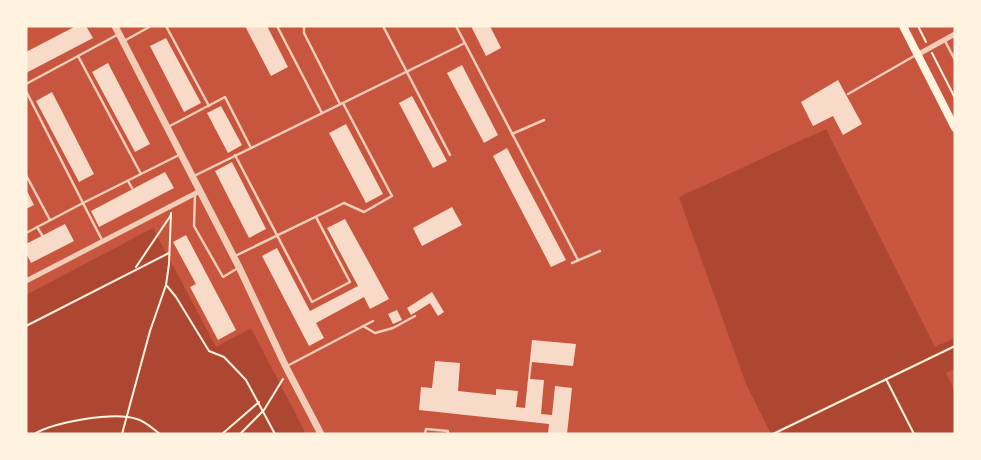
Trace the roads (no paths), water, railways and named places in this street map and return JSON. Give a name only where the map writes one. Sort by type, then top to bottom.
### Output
[{"type":"main road","points":[[903,26],[955,128]]},
{"type":"street","points":[[115,26],[181,154],[198,192],[239,268],[287,369],[321,434]]},
{"type":"street","points":[[917,54],[955,34]]},
{"type":"street","points":[[26,281],[198,192]]},
{"type":"lane","points":[[123,41],[151,26]]},
{"type":"lane","points":[[166,26],[208,106]]},
{"type":"lane","points":[[277,26],[322,113]]},
{"type":"lane","points":[[233,257],[344,203],[364,212],[392,196],[304,33],[304,26]]},
{"type":"lane","points":[[383,26],[450,155]]},
{"type":"lane","points":[[456,26],[578,260]]},
{"type":"lane","points":[[26,84],[119,34]]},
{"type":"lane","points":[[944,40],[955,60]]},
{"type":"lane","points":[[192,176],[465,42]]},
{"type":"lane","points":[[848,94],[917,54]]},
{"type":"lane","points":[[78,56],[141,174]]},
{"type":"lane","points":[[26,91],[103,241]]},
{"type":"lane","points":[[167,128],[225,97],[251,148]]},
{"type":"lane","points":[[512,134],[544,120]]},
{"type":"lane","points":[[26,233],[181,154]]},
{"type":"lane","points":[[235,156],[312,302],[350,282],[316,217]]},
{"type":"lane","points":[[26,175],[50,220]]},
{"type":"lane","points":[[128,181],[132,188]]},
{"type":"lane","points":[[198,192],[194,226],[223,277],[239,268]]},
{"type":"lane","points":[[37,227],[42,235]]},
{"type":"lane","points":[[572,264],[600,251]]},
{"type":"lane","points":[[363,326],[375,333],[393,328],[415,316]]},
{"type":"lane","points":[[287,369],[373,321]]},
{"type":"lane","points":[[425,434],[426,429],[448,431],[448,434]]}]
